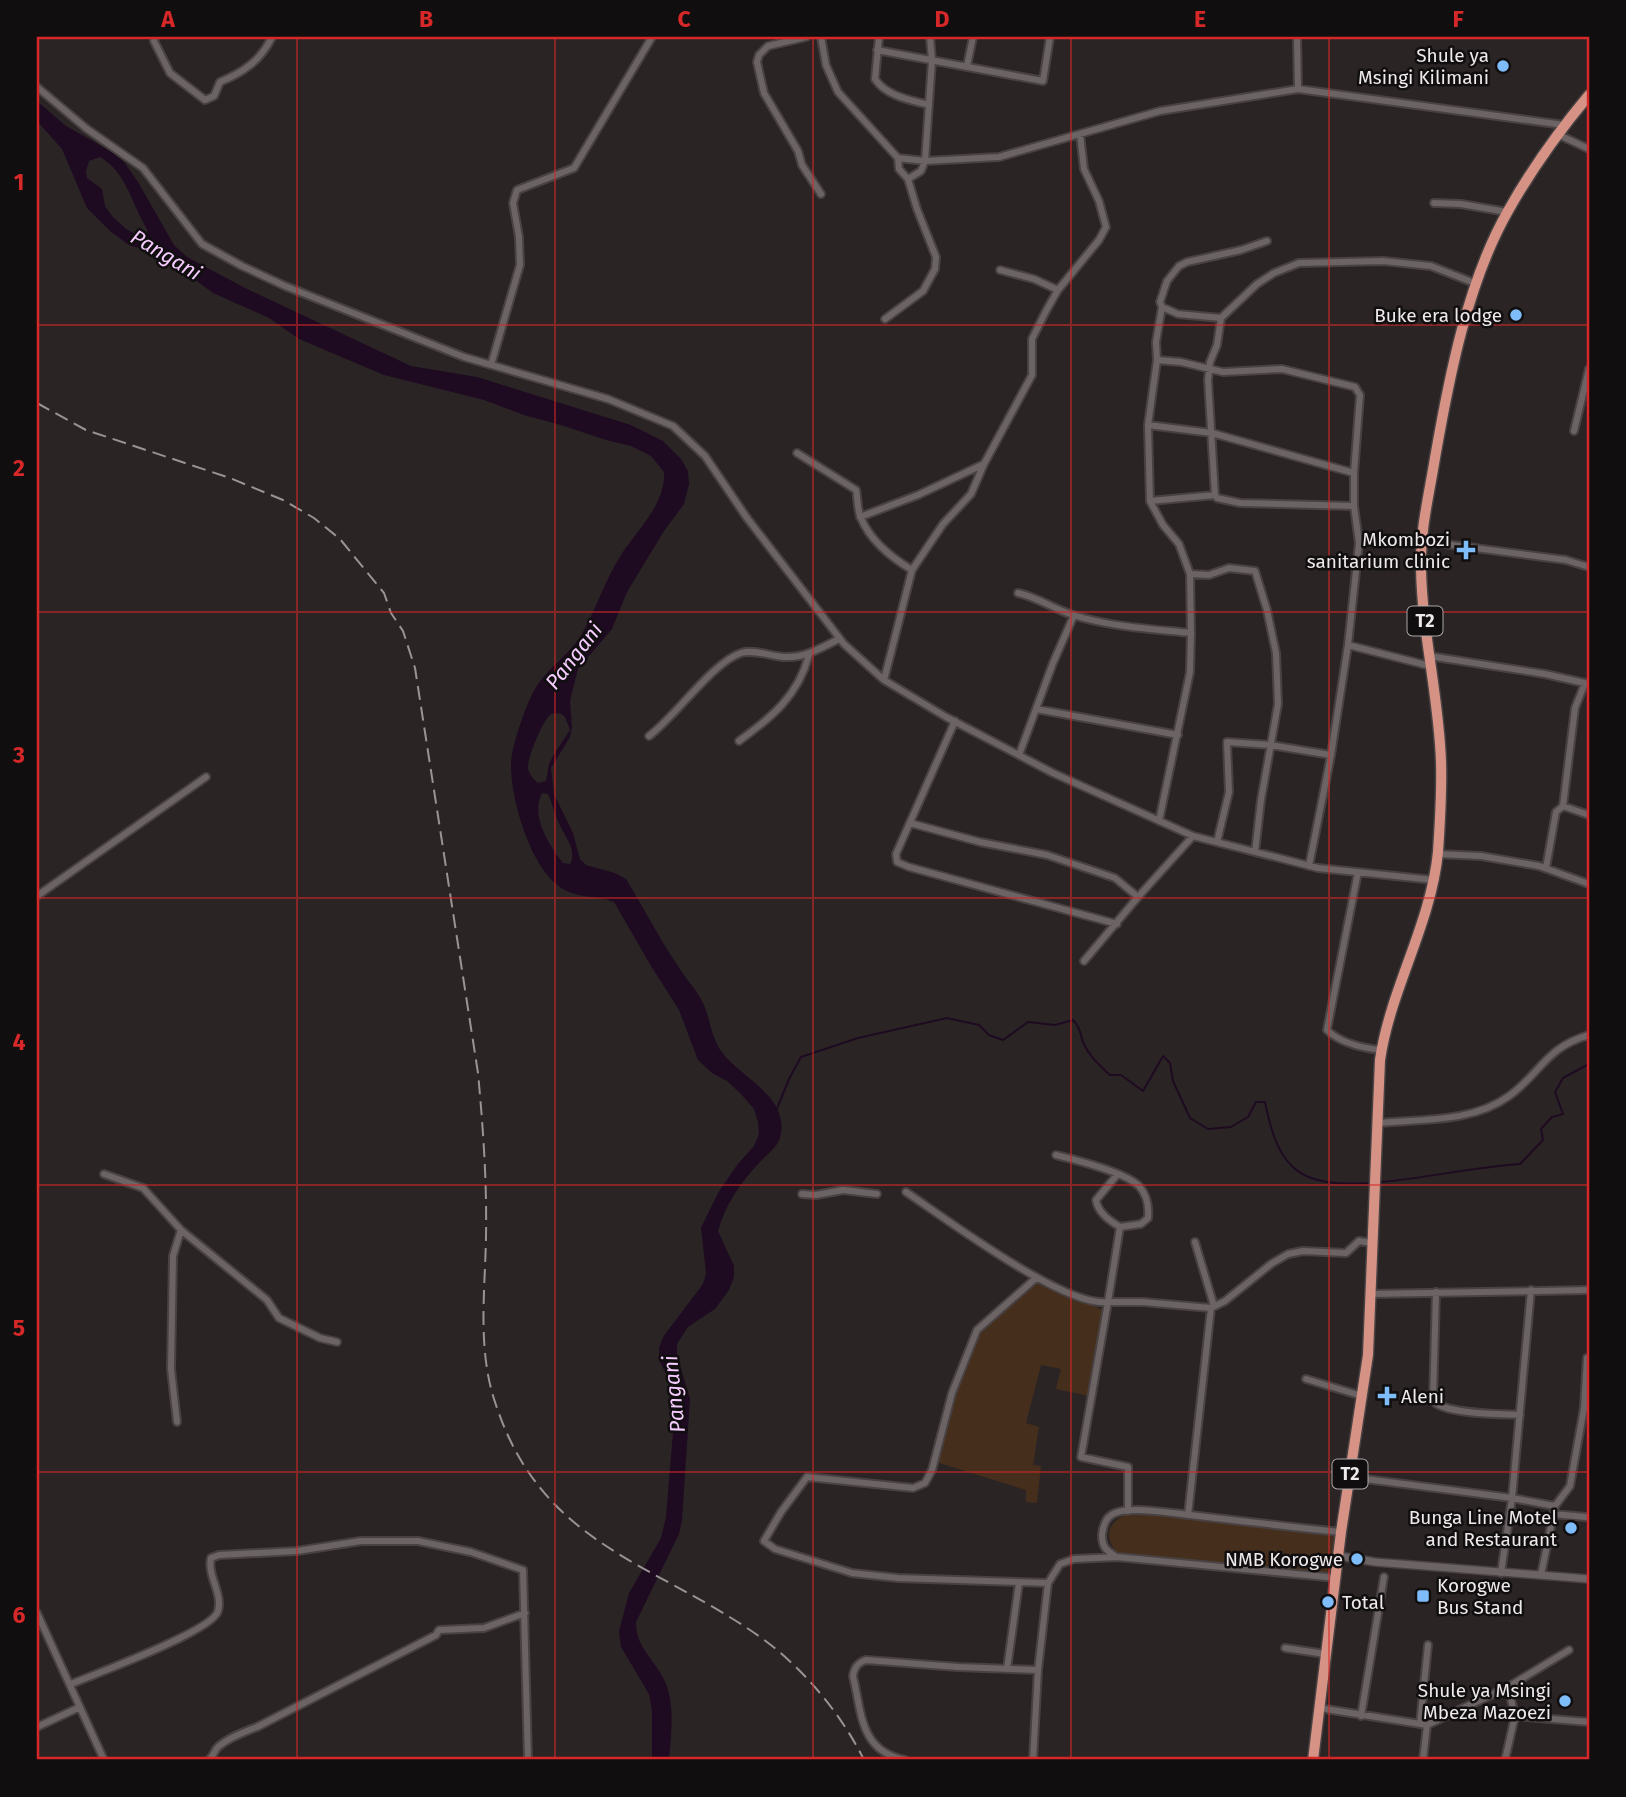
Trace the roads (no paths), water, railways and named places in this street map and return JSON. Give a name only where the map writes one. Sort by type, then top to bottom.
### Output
[{"type":"highway","name":"T2","points":[[1313,1760],[1341,1532],[1368,1355],[1381,1050],[1422,925],[1438,854],[1441,760],[1421,569],[1422,526],[1443,410],[1477,284],[1507,212],[1557,134],[1589,95]]},
{"type":"street","points":[[155,37],[154,41],[170,73],[205,100],[214,96],[220,82],[241,74],[261,56],[272,37]]},
{"type":"street","points":[[491,365],[520,265],[514,194],[517,190],[574,168],[652,37]]},
{"type":"street","points":[[806,37],[768,46],[759,55],[757,62],[764,93],[799,151],[798,158],[821,194]]},
{"type":"street","points":[[821,37],[826,65],[838,92],[898,158],[899,169],[908,179],[916,209],[936,257],[935,269],[923,291],[885,318]]},
{"type":"street","points":[[879,37],[875,79],[878,85],[892,94],[929,105]]},
{"type":"street","points":[[908,179],[921,171],[925,161],[932,60],[930,37]]},
{"type":"street","points":[[967,66],[973,37]]},
{"type":"street","points":[[877,50],[1043,81],[1050,37]]},
{"type":"street","points":[[1297,37],[1298,89]]},
{"type":"street","points":[[37,87],[87,129],[143,168],[202,244],[242,266],[285,286],[464,356],[608,399],[673,426],[705,456],[747,518],[839,639],[884,680],[955,721],[1019,755],[1193,836],[1309,866],[1434,880]]},
{"type":"street","points":[[898,158],[925,161],[999,157],[1160,111],[1298,89],[1564,125]]},
{"type":"street","points":[[884,680],[912,570],[943,524],[971,494],[984,464],[1032,375],[1032,339],[1058,290],[1099,240],[1105,227],[1099,201],[1084,169],[1080,134]]},
{"type":"street","points":[[1557,134],[1589,149]]},
{"type":"street","points":[[1434,203],[1461,204],[1507,212]]},
{"type":"street","points":[[1159,821],[1190,672],[1191,633],[1189,574],[1179,544],[1163,525],[1150,501],[1149,425],[1157,360],[1156,342],[1162,307],[1160,302],[1167,281],[1179,266],[1267,241]]},
{"type":"street","points":[[1215,495],[1209,369],[1217,345],[1221,317],[1257,284],[1274,273],[1299,263],[1382,261],[1431,266],[1477,284]]},
{"type":"street","points":[[1000,270],[1034,279],[1058,290]]},
{"type":"street","points":[[1162,307],[1178,314],[1221,317]]},
{"type":"street","points":[[1157,360],[1181,362],[1223,372],[1283,369],[1356,387],[1360,395],[1354,473],[1354,506],[1360,542],[1331,755],[1309,866]]},
{"type":"street","points":[[1574,431],[1589,369]]},
{"type":"street","points":[[1149,425],[1212,433],[1354,473]]},
{"type":"street","points":[[797,453],[856,491],[860,517],[892,558],[912,570]]},
{"type":"street","points":[[860,517],[918,495],[984,464]]},
{"type":"street","points":[[1150,501],[1215,495],[1217,498],[1240,503],[1354,506]]},
{"type":"street","points":[[1422,541],[1566,560],[1589,567]]},
{"type":"street","points":[[1189,574],[1209,575],[1229,568],[1255,571],[1267,610],[1276,653],[1278,704],[1255,852]]},
{"type":"street","points":[[1018,593],[1074,615],[1125,626],[1191,633]]},
{"type":"street","points":[[1019,755],[1074,615]]},
{"type":"street","points":[[649,736],[663,726],[720,666],[742,652],[785,657],[809,655],[839,639]]},
{"type":"street","points":[[1348,645],[1429,661],[1468,661],[1587,684],[1575,708],[1563,806],[1556,812],[1546,869]]},
{"type":"street","points":[[739,741],[765,722],[790,697],[803,675],[809,655]]},
{"type":"street","points":[[1036,709],[1178,736]]},
{"type":"street","points":[[955,721],[896,854],[898,862],[1117,924]]},
{"type":"street","points":[[1217,842],[1229,792],[1227,742],[1270,745],[1331,755]]},
{"type":"street","points":[[37,896],[206,777]]},
{"type":"street","points":[[1563,806],[1589,815]]},
{"type":"street","points":[[910,823],[980,842],[1047,855],[1115,878],[1138,897]]},
{"type":"street","points":[[1084,961],[1193,836]]},
{"type":"street","points":[[1438,854],[1481,856],[1546,869],[1589,884]]},
{"type":"street","points":[[1358,872],[1327,1030],[1337,1038],[1360,1048],[1381,1050]]},
{"type":"street","points":[[1377,1123],[1482,1111],[1508,1097],[1542,1062],[1571,1040],[1589,1035]]},
{"type":"street","points":[[1056,1155],[1100,1166],[1137,1184],[1149,1207],[1148,1218],[1141,1224],[1120,1227],[1101,1212],[1096,1200],[1117,1175]]},
{"type":"street","points":[[104,1174],[143,1188],[181,1230],[267,1300],[279,1318],[320,1338],[337,1342]]},
{"type":"street","points":[[802,1194],[816,1195],[843,1190],[877,1194]]},
{"type":"street","points":[[906,1192],[1036,1278],[1096,1304],[1143,1301],[1212,1307],[1288,1254],[1303,1251],[1346,1253],[1359,1241],[1372,1243]]},
{"type":"street","points":[[1120,1227],[1081,1457],[1128,1467],[1128,1511]]},
{"type":"street","points":[[177,1422],[171,1369],[173,1256],[181,1230]]},
{"type":"street","points":[[1188,1515],[1212,1307],[1195,1242]]},
{"type":"street","points":[[1036,1278],[977,1330],[952,1393],[932,1470],[925,1483],[914,1488],[807,1476],[764,1541],[775,1549],[852,1573],[898,1578],[1048,1583]]},
{"type":"street","points":[[1501,1573],[1512,1498],[1531,1290]]},
{"type":"street","points":[[1370,1294],[1589,1290]]},
{"type":"street","points":[[1436,1292],[1433,1401],[1437,1405],[1461,1410],[1520,1415]]},
{"type":"street","points":[[1541,1575],[1555,1506],[1570,1486],[1587,1408],[1587,1357]]},
{"type":"street","points":[[1306,1379],[1362,1396]]},
{"type":"street","points":[[1350,1478],[1512,1498],[1555,1506]]},
{"type":"street","points":[[1117,1557],[1105,1550],[1102,1529],[1113,1513],[1128,1511],[1341,1532]]},
{"type":"street","points":[[1553,1514],[1586,1517]]},
{"type":"street","points":[[71,1684],[168,1644],[212,1620],[218,1610],[218,1596],[209,1566],[211,1558],[219,1555],[297,1551],[361,1541],[418,1541],[471,1552],[523,1570],[528,1760]]},
{"type":"street","points":[[1339,1556],[1375,1562],[1589,1578]]},
{"type":"street","points":[[1033,1760],[1038,1670],[1048,1583],[1060,1564],[1074,1559],[1117,1557],[1336,1578]]},
{"type":"street","points":[[1361,1716],[1384,1577]]},
{"type":"street","points":[[1007,1669],[1019,1583]]},
{"type":"street","points":[[37,1613],[104,1760]]},
{"type":"street","points":[[209,1760],[216,1748],[237,1735],[436,1635],[439,1630],[484,1628],[525,1613]]},
{"type":"street","points":[[1423,1760],[1428,1645]]},
{"type":"street","points":[[1285,1648],[1325,1654]]},
{"type":"street","points":[[1319,1708],[1424,1725],[1508,1687],[1569,1650]]},
{"type":"street","points":[[905,1760],[882,1753],[867,1734],[853,1676],[854,1669],[860,1662],[866,1660],[1038,1670]]},
{"type":"street","points":[[1505,1760],[1515,1716],[1508,1687]]},
{"type":"street","points":[[37,1727],[80,1707]]},
{"type":"street","points":[[1515,1716],[1589,1722]]},
{"type":"water","name":"Pangani","points":[[37,101],[66,126],[112,152],[124,162],[174,245],[187,257],[247,289],[411,366],[477,377],[631,425],[663,441],[681,459],[688,471],[689,484],[684,504],[664,531],[627,592],[612,629],[578,669],[570,701],[572,727],[570,737],[551,768],[554,794],[573,833],[580,859],[586,865],[626,879],[702,1001],[721,1051],[770,1097],[781,1120],[778,1143],[740,1186],[729,1203],[718,1231],[734,1266],[734,1277],[729,1290],[715,1309],[688,1327],[677,1344],[677,1355],[690,1399],[682,1520],[679,1534],[636,1622],[639,1639],[662,1676],[669,1693],[672,1722],[669,1760],[652,1760],[652,1711],[649,1694],[621,1647],[619,1631],[629,1593],[661,1538],[666,1517],[675,1408],[667,1376],[659,1360],[659,1348],[663,1337],[703,1284],[706,1273],[701,1228],[718,1193],[754,1146],[759,1134],[758,1122],[754,1109],[741,1094],[698,1060],[679,1010],[614,902],[569,892],[552,880],[541,867],[519,815],[511,765],[516,737],[531,696],[540,681],[583,632],[615,564],[655,506],[663,484],[664,472],[651,456],[631,446],[524,415],[484,400],[384,375],[299,339],[269,318],[213,293],[163,256],[129,245],[110,231],[87,208],[62,149],[37,121]],"holes":[[[100,157],[116,171],[128,189],[147,229],[147,236],[144,238],[126,229],[112,216],[105,206],[102,189],[87,178],[89,161]],[[560,713],[565,717],[570,730],[549,764],[546,781],[538,783],[528,768],[536,739],[551,714]],[[542,793],[548,794],[571,847],[570,864],[563,863],[547,839],[540,821],[539,802]]]},
{"type":"waterway","points":[[776,1111],[801,1057],[858,1038],[947,1018],[979,1025],[989,1035],[1003,1040],[1028,1022],[1055,1025],[1073,1020],[1085,1047],[1098,1064],[1110,1075],[1121,1075],[1143,1091],[1163,1056],[1170,1063],[1173,1081],[1190,1118],[1208,1129],[1231,1127],[1248,1117],[1256,1102],[1265,1102],[1278,1145],[1286,1160],[1297,1171],[1327,1182],[1372,1183]]},
{"type":"waterway","points":[[1381,1182],[1520,1164],[1543,1140],[1541,1129],[1552,1117],[1563,1114],[1555,1092],[1563,1078],[1589,1064]]},
{"type":"railway","points":[[37,403],[86,430],[230,478],[283,500],[314,518],[340,539],[384,593],[391,613],[403,631],[415,668],[478,1073],[486,1195],[484,1343],[496,1405],[517,1453],[542,1491],[573,1521],[643,1569],[722,1613],[778,1651],[821,1694],[845,1726],[864,1760]]},
{"type":"place","name":"Shule ya Msingi Kilimani","points":[[1503,66]]},
{"type":"place","name":"Buke era lodge","points":[[1516,315]]},
{"type":"place","name":"Mkombozi sanitarium clinic","points":[[1466,550]]},
{"type":"place","name":"Aleni","points":[[1387,1396]]},
{"type":"place","name":"Bunga Line Motel and Restaurant","points":[[1571,1528]]},
{"type":"place","name":"NMB Korogwe","points":[[1357,1559]]},
{"type":"place","name":"Korogwe Bus Stand","points":[[1423,1596]]},
{"type":"place","name":"Total","points":[[1328,1602]]},
{"type":"place","name":"Shule ya Msingi Mbeza Mazoezi","points":[[1565,1701]]}]
